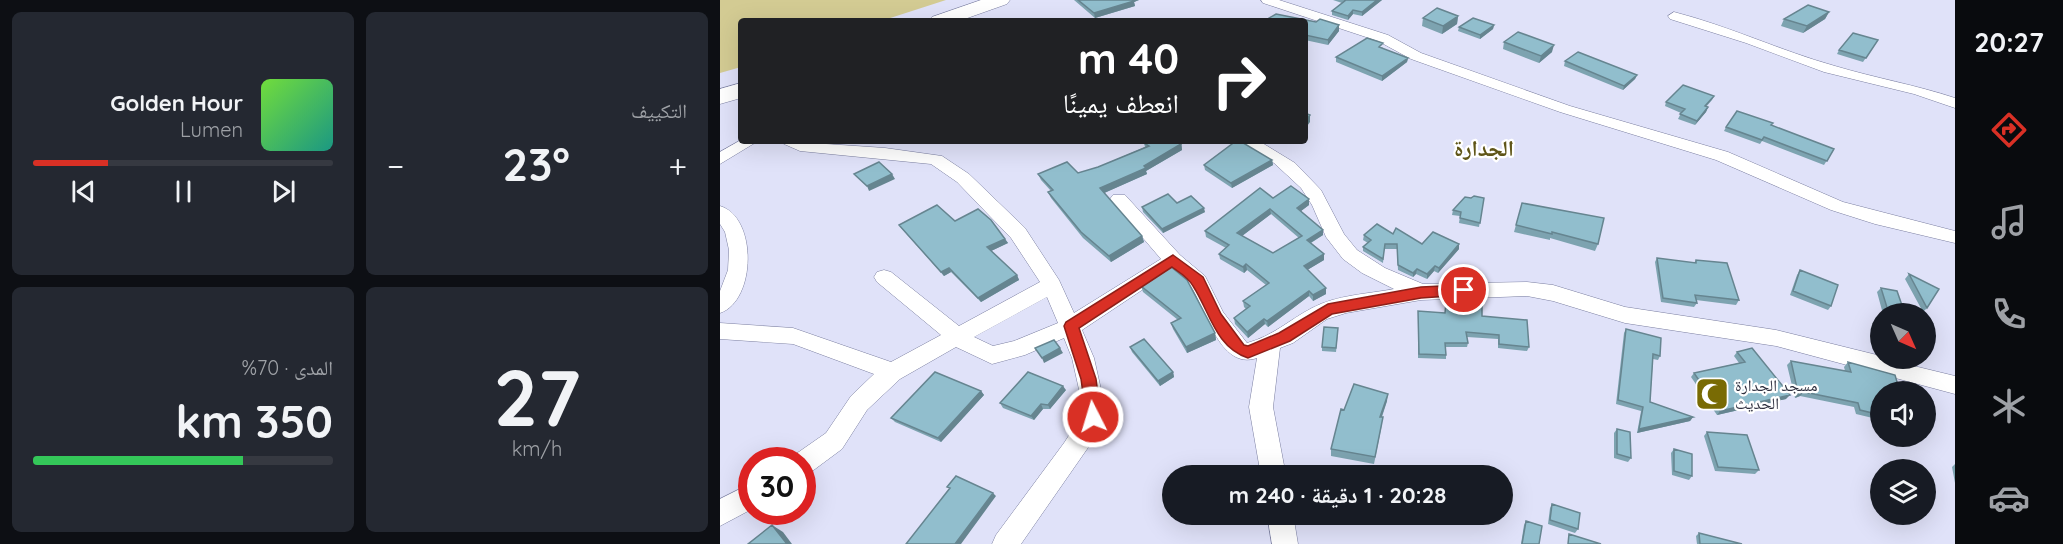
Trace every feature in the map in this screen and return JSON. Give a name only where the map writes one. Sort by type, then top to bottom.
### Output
[{"type":"main road","points":[[956,18],[1000,0]]},
{"type":"main road","points":[[720,97],[738,91]]},
{"type":"street","points":[[1267,0],[1383,38],[1416,56],[1565,109],[1680,141],[1722,156],[1837,206],[1875,218],[1955,237]]},
{"type":"street","points":[[1674,16],[1776,48],[1828,69],[1919,91],[1955,103]]},
{"type":"street","points":[[720,159],[745,144]]},
{"type":"street","points":[[796,144],[835,151],[885,153],[936,160],[963,178],[1018,233],[1052,285],[1071,326],[1089,379],[1093,417],[1074,451],[1005,544]]},
{"type":"street","points":[[1252,144],[1287,163],[1304,177],[1316,195],[1331,230],[1343,247],[1370,270],[1421,292]]},
{"type":"street","points":[[1119,199],[1173,260],[1198,281],[1215,317],[1239,349],[1248,352],[1270,344],[1328,309],[1421,292],[1527,289],[1553,293],[1625,315],[1776,338],[1955,385]]},
{"type":"street","points":[[720,212],[735,234],[740,266],[720,305]]},
{"type":"street","points":[[884,277],[967,344],[992,355],[1017,349],[1071,326],[1173,260]]},
{"type":"street","points":[[816,454],[834,441],[860,403],[892,372],[1052,285]]},
{"type":"street","points":[[720,331],[793,336],[892,372]]},
{"type":"street","points":[[1270,344],[1261,407],[1272,465]]},
{"type":"street","points":[[720,513],[738,503]]},
{"type":"street","points":[[1282,525],[1285,544]]},
{"type":"shaded area","points":[[720,0],[946,0],[890,18],[738,18],[738,68],[720,73]]},
{"type":"building","points":[[1078,0],[1133,0],[1134,1],[1094,13]]},
{"type":"building","points":[[1346,0],[1377,0],[1362,12],[1353,10],[1348,16],[1332,11]]},
{"type":"building","points":[[1808,5],[1829,12],[1807,26],[1784,19]]},
{"type":"building","points":[[1437,8],[1458,16],[1443,26],[1423,18]]},
{"type":"building","points":[[1276,14],[1296,18],[1269,18]]},
{"type":"building","points":[[1473,18],[1494,25],[1480,35],[1459,27]]},
{"type":"building","points":[[1320,19],[1339,25],[1328,40],[1308,36],[1308,20],[1316,22]]},
{"type":"building","points":[[1518,32],[1554,45],[1541,56],[1504,42]]},
{"type":"building","points":[[1853,33],[1878,40],[1866,58],[1839,50]]},
{"type":"building","points":[[1367,38],[1383,43],[1379,47],[1408,58],[1382,76],[1336,57]]},
{"type":"building","points":[[1578,52],[1637,75],[1624,86],[1565,61]]},
{"type":"building","points":[[1683,85],[1714,96],[1705,106],[1708,107],[1697,121],[1680,114],[1685,109],[1666,102]]},
{"type":"building","points":[[1737,111],[1773,123],[1771,125],[1834,149],[1827,161],[1764,137],[1762,140],[1726,127]]},
{"type":"building","points":[[1146,144],[1181,144],[1144,166],[1146,168],[1100,188],[1142,236],[1109,256],[1081,232],[1048,192],[1053,190],[1038,174],[1067,162],[1078,173],[1149,146]]},
{"type":"building","points":[[1232,144],[1245,144],[1272,160],[1231,183],[1204,165]]},
{"type":"building","points":[[879,162],[892,174],[867,186],[854,174]]},
{"type":"building","points":[[1291,186],[1309,199],[1297,208],[1323,230],[1307,240],[1324,254],[1304,266],[1326,288],[1313,295],[1309,291],[1267,321],[1264,319],[1247,332],[1234,318],[1250,306],[1243,301],[1269,283],[1246,264],[1243,267],[1219,254],[1229,245],[1205,231],[1260,188],[1273,198]],"holes":[[[1270,209],[1302,236],[1273,253],[1237,233]]]},
{"type":"building","points":[[1168,194],[1177,203],[1191,196],[1204,208],[1162,229],[1142,207]]},
{"type":"building","points":[[1465,197],[1484,198],[1480,223],[1460,218],[1461,212],[1453,210]]},
{"type":"building","points":[[1522,203],[1604,218],[1598,244],[1516,225]]},
{"type":"building","points":[[937,205],[955,221],[978,209],[991,220],[1005,239],[987,247],[1017,275],[978,298],[949,268],[941,272],[899,225]]},
{"type":"building","points":[[1377,224],[1393,234],[1396,228],[1422,244],[1433,232],[1459,244],[1439,268],[1435,266],[1427,274],[1417,269],[1413,273],[1398,265],[1397,244],[1385,244],[1383,259],[1363,247],[1371,240],[1364,235]]},
{"type":"building","points":[[1657,258],[1696,263],[1696,260],[1727,263],[1739,300],[1695,295],[1697,303],[1663,298]]},
{"type":"building","points":[[1170,266],[1187,280],[1215,333],[1186,347],[1171,323],[1181,318],[1141,286]]},
{"type":"building","points":[[1800,270],[1838,285],[1831,306],[1793,291]]},
{"type":"building","points":[[1909,274],[1939,289],[1930,303],[1924,303]]},
{"type":"building","points":[[1881,288],[1897,291],[1901,303],[1886,303]]},
{"type":"building","points":[[1446,302],[1482,305],[1482,316],[1527,320],[1529,347],[1499,344],[1499,335],[1466,332],[1468,343],[1445,343],[1446,355],[1419,354],[1418,311],[1445,313]]},
{"type":"building","points":[[1324,327],[1338,328],[1336,348],[1322,347]]},
{"type":"building","points":[[1626,329],[1661,338],[1660,356],[1653,354],[1650,402],[1693,417],[1639,429],[1643,407],[1618,400]]},
{"type":"building","points":[[1144,339],[1173,372],[1158,381],[1130,347]]},
{"type":"building","points":[[1054,340],[1060,348],[1042,358],[1035,348]]},
{"type":"building","points":[[1752,348],[1790,395],[1720,411],[1694,373],[1745,362],[1737,352]]},
{"type":"building","points":[[1791,361],[1851,372],[1848,362],[1895,375],[1897,381],[1870,381],[1870,412],[1860,410],[1858,403],[1804,392],[1798,393]]},
{"type":"building","points":[[935,372],[981,391],[938,438],[891,418]]},
{"type":"building","points":[[1028,372],[1063,386],[1048,405],[1041,404],[1031,416],[1000,403]]},
{"type":"building","points":[[1354,384],[1388,394],[1380,417],[1383,417],[1375,457],[1331,449],[1341,409],[1344,410]]},
{"type":"building","points":[[1617,429],[1630,432],[1631,458],[1617,454]]},
{"type":"building","points":[[1707,432],[1747,435],[1759,470],[1718,467]]},
{"type":"building","points":[[1674,449],[1692,454],[1692,476],[1674,471]]},
{"type":"building","points":[[956,476],[993,493],[955,544],[906,544],[950,488],[947,487]]},
{"type":"building","points":[[1552,504],[1580,513],[1578,529],[1550,520]]},
{"type":"building","points":[[1526,521],[1542,526],[1539,544],[1522,544]]},
{"type":"building","points":[[772,525],[787,544],[748,544]]},
{"type":"building","points":[[1699,533],[1742,544],[1700,544]]},
{"type":"building","points":[[1569,534],[1601,544],[1568,544]]},
{"type":"place","name":"مسجد الجدارة الحديث","points":[[1712,394]]},
{"type":"district","name":"الجدارة","points":[[1484,148]]},
{"type":"route","points":[[1093,417],[1089,379],[1071,326],[1173,260],[1198,281],[1215,317],[1233,343],[1239,349],[1248,352],[1285,337],[1328,309],[1421,292],[1464,290]]}]
